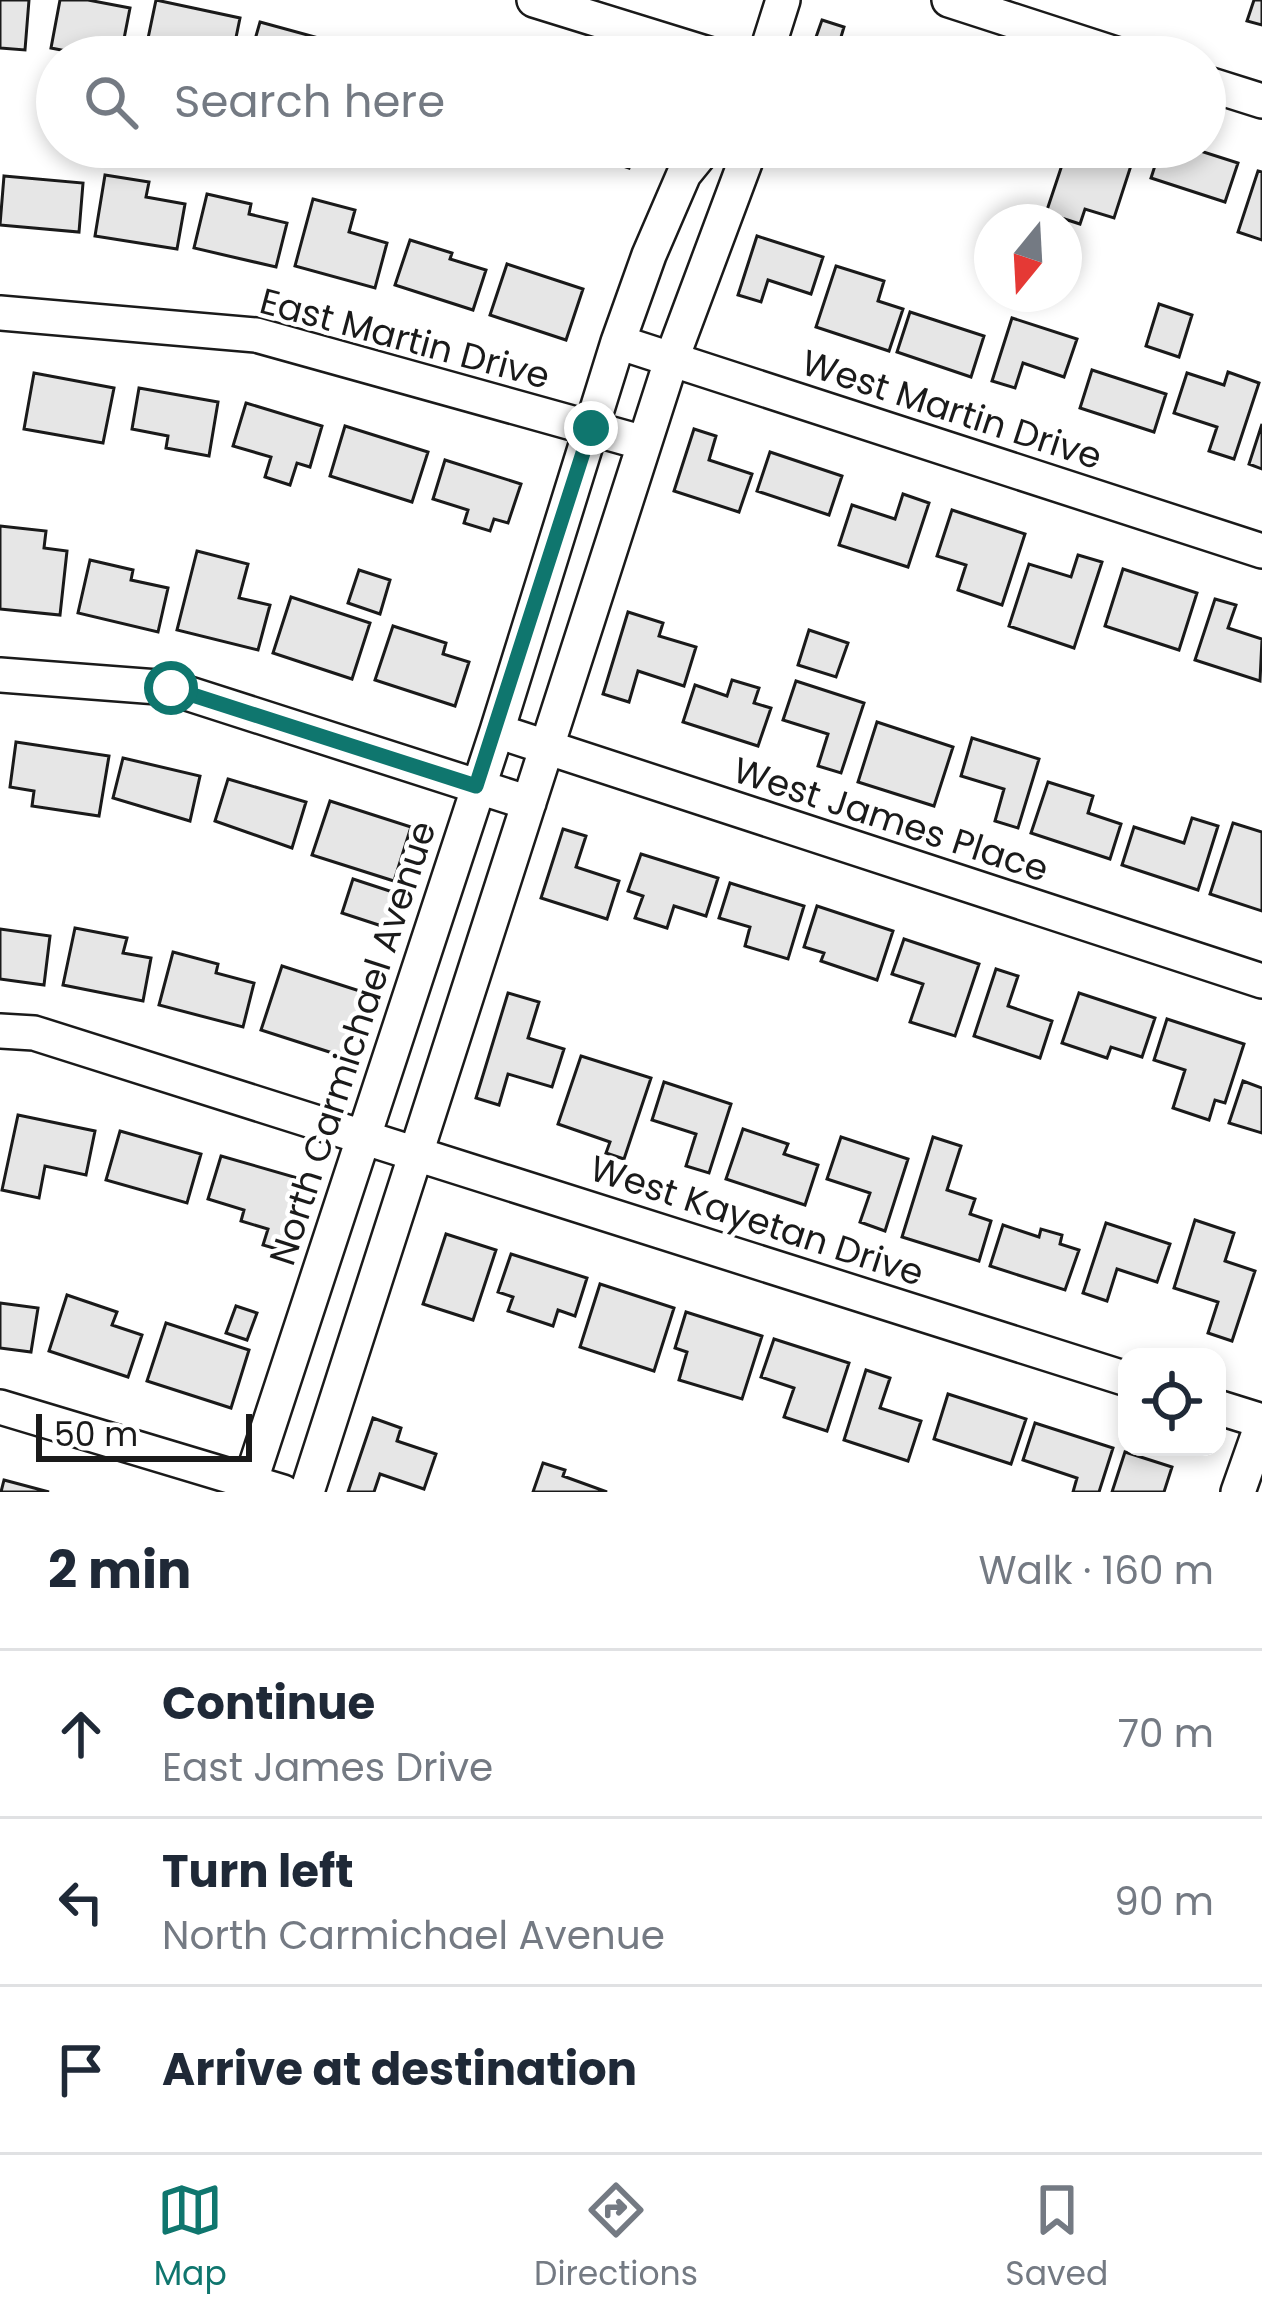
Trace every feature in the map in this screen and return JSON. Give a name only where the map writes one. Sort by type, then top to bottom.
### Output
[{"type":"street","points":[[534,0],[650,36]]},
{"type":"street","points":[[772,36],[783,0]]},
{"type":"street","points":[[949,0],[1060,36]]},
{"type":"street","points":[[1226,90],[1262,101]]},
{"type":"street","name":"North Carmichael Avenue","points":[[260,1489],[363,1136],[618,342],[649,255],[689,168]]},
{"type":"street","points":[[307,1492],[644,443],[743,168]]},
{"type":"street","name":"East Martin Drive","points":[[0,313],[256,334],[644,443]]},
{"type":"street","name":"West Martin Drive","points":[[618,342],[1262,551]]},
{"type":"street","points":[[0,675],[171,688],[529,803]]},
{"type":"street","name":"West James Place","points":[[496,731],[1262,981]]},
{"type":"street","name":"West Kayetan Drive","points":[[0,1031],[34,1033],[1118,1375]]},
{"type":"street","points":[[0,1407],[260,1489]]},
{"type":"street","points":[[1226,1410],[1262,1423],[1238,1492]]},
{"type":"building","points":[[0,0],[29,0],[25,50],[0,48]]},
{"type":"building","points":[[60,0],[130,8],[125,36],[53,36]]},
{"type":"building","points":[[156,0],[240,18],[236,36],[148,36]]},
{"type":"building","points":[[1254,0],[1262,0],[1262,25],[1247,21]]},
{"type":"building","points":[[822,20],[844,27],[841,36],[816,36]]},
{"type":"building","points":[[260,22],[311,36],[256,36]]},
{"type":"building","points":[[1226,159],[1238,163],[1225,202],[1151,178],[1154,168],[1226,168]]},
{"type":"building","points":[[1061,168],[1130,168],[1114,218],[1085,209],[1082,218],[1082,204],[1049,204]]},
{"type":"building","points":[[1258,171],[1262,172],[1262,240],[1238,232]]},
{"type":"building","points":[[105,175],[149,182],[146,197],[185,204],[177,249],[95,236]]},
{"type":"building","points":[[4,176],[83,183],[79,232],[0,225]]},
{"type":"building","points":[[207,194],[251,204],[249,214],[287,223],[276,267],[194,248]]},
{"type":"building","points":[[313,199],[355,210],[349,232],[387,243],[375,288],[295,266]]},
{"type":"building","points":[[757,236],[823,257],[811,294],[768,280],[761,302],[738,295]]},
{"type":"building","points":[[410,240],[486,270],[473,310],[395,285]]},
{"type":"building","points":[[507,264],[583,289],[566,340],[490,315]]},
{"type":"building","points":[[836,266],[884,281],[878,301],[903,309],[889,351],[816,327]]},
{"type":"building","points":[[1159,304],[1192,315],[1179,357],[1146,346]]},
{"type":"building","points":[[910,312],[984,336],[971,377],[897,352]]},
{"type":"building","points":[[1012,318],[1077,339],[1064,377],[1023,363],[1015,388],[992,381]]},
{"type":"building","points":[[1092,370],[1166,394],[1154,432],[1080,408]]},
{"type":"building","points":[[1228,372],[1259,383],[1234,459],[1209,451],[1217,427],[1174,413],[1187,373],[1224,385]]},
{"type":"building","points":[[34,373],[114,388],[103,443],[24,429]]},
{"type":"building","points":[[139,388],[218,402],[209,456],[166,448],[168,436],[132,429]]},
{"type":"building","points":[[246,403],[322,426],[310,467],[297,463],[290,485],[265,477],[271,457],[233,446]]},
{"type":"building","points":[[1262,424],[1262,469],[1249,464]]},
{"type":"building","points":[[345,426],[428,452],[412,502],[330,476]]},
{"type":"building","points":[[694,429],[716,436],[709,460],[752,474],[739,512],[674,491]]},
{"type":"building","points":[[770,452],[842,476],[829,515],[757,491]]},
{"type":"building","points":[[445,460],[521,484],[508,523],[494,519],[490,531],[464,523],[468,510],[433,499]]},
{"type":"building","points":[[903,494],[929,503],[908,567],[839,545],[852,505],[895,519]]},
{"type":"building","points":[[952,510],[1025,534],[1002,605],[958,590],[966,565],[937,556]]},
{"type":"building","points":[[0,526],[46,531],[44,548],[67,551],[60,615],[0,609]]},
{"type":"building","points":[[197,551],[248,564],[239,598],[270,605],[258,650],[177,630]]},
{"type":"building","points":[[1078,555],[1102,562],[1074,648],[1009,626],[1029,564],[1071,577]]},
{"type":"building","points":[[90,560],[133,570],[131,580],[168,588],[158,632],[78,613]]},
{"type":"building","points":[[1123,569],[1197,593],[1179,650],[1105,626]]},
{"type":"building","points":[[359,570],[390,580],[380,614],[348,603]]},
{"type":"building","points":[[291,597],[370,623],[352,679],[273,653]]},
{"type":"building","points":[[1215,599],[1236,605],[1228,628],[1262,639],[1260,681],[1195,660]]},
{"type":"building","points":[[628,612],[663,623],[659,636],[696,647],[684,686],[638,671],[629,702],[603,694]]},
{"type":"building","points":[[393,626],[446,643],[443,654],[469,662],[455,706],[375,680]]},
{"type":"building","points":[[809,630],[848,643],[836,677],[798,665]]},
{"type":"building","points":[[732,680],[759,688],[754,703],[771,708],[758,746],[683,722],[695,685],[727,696]]},
{"type":"building","points":[[796,681],[864,703],[841,773],[818,766],[828,734],[783,720]]},
{"type":"building","points":[[877,722],[953,747],[934,806],[858,782]]},
{"type":"building","points":[[972,738],[1039,759],[1018,828],[995,821],[1004,789],[961,776]]},
{"type":"building","points":[[16,742],[109,756],[99,816],[32,806],[34,791],[10,787]]},
{"type":"building","points":[[123,758],[200,776],[190,821],[113,798]]},
{"type":"building","points":[[228,779],[306,802],[292,848],[215,821]]},
{"type":"building","points":[[1048,782],[1093,796],[1088,813],[1121,824],[1110,859],[1031,833]]},
{"type":"building","points":[[330,801],[411,827],[394,881],[312,855]]},
{"type":"building","points":[[1192,818],[1218,826],[1198,890],[1122,865],[1134,827],[1184,843]]},
{"type":"building","points":[[1233,823],[1262,832],[1262,911],[1210,894]]},
{"type":"building","points":[[563,829],[586,836],[576,867],[619,881],[607,919],[541,898]]},
{"type":"building","points":[[641,854],[718,878],[706,916],[674,906],[667,928],[635,918],[643,896],[628,891]]},
{"type":"building","points":[[353,879],[405,896],[394,930],[342,913]]},
{"type":"building","points":[[730,883],[804,906],[788,959],[745,946],[750,927],[719,918]]},
{"type":"building","points":[[817,906],[893,931],[877,980],[821,961],[824,953],[804,947]]},
{"type":"building","points":[[75,928],[127,938],[123,953],[151,958],[143,1001],[63,985]]},
{"type":"building","points":[[0,929],[50,936],[44,985],[0,979]]},
{"type":"building","points":[[904,939],[979,964],[955,1036],[910,1022],[923,984],[892,974]]},
{"type":"building","points":[[173,952],[218,964],[216,973],[254,983],[243,1027],[159,1005]]},
{"type":"building","points":[[282,966],[366,993],[345,1057],[261,1030]]},
{"type":"building","points":[[996,969],[1018,976],[1008,1006],[1052,1021],[1040,1058],[974,1036]]},
{"type":"building","points":[[508,993],[539,1002],[528,1038],[564,1049],[552,1087],[508,1074],[499,1105],[476,1098]]},
{"type":"building","points":[[1079,993],[1155,1018],[1142,1057],[1111,1047],[1107,1058],[1062,1043]]},
{"type":"building","points":[[1167,1019],[1244,1044],[1225,1103],[1215,1100],[1209,1120],[1173,1108],[1185,1070],[1154,1060]]},
{"type":"building","points":[[581,1056],[651,1078],[624,1159],[606,1153],[610,1142],[558,1124]]},
{"type":"building","points":[[1243,1081],[1262,1088],[1262,1133],[1229,1123]]},
{"type":"building","points":[[664,1082],[731,1104],[709,1173],[686,1166],[696,1134],[652,1120]]},
{"type":"building","points":[[18,1115],[95,1131],[86,1175],[45,1166],[39,1198],[2,1190]]},
{"type":"building","points":[[743,1129],[788,1144],[784,1154],[818,1165],[805,1205],[726,1179]]},
{"type":"building","points":[[120,1131],[201,1154],[187,1203],[106,1180]]},
{"type":"building","points":[[841,1137],[908,1159],[885,1231],[860,1222],[870,1193],[827,1179]]},
{"type":"building","points":[[933,1137],[961,1146],[947,1190],[975,1199],[970,1214],[991,1221],[979,1261],[902,1237]]},
{"type":"building","points":[[221,1156],[301,1179],[280,1250],[263,1245],[268,1229],[241,1221],[244,1210],[208,1199]]},
{"type":"building","points":[[1195,1220],[1234,1233],[1225,1261],[1255,1271],[1232,1341],[1208,1333],[1218,1302],[1174,1288]]},
{"type":"building","points":[[1106,1223],[1170,1244],[1157,1282],[1117,1269],[1107,1301],[1083,1293]]},
{"type":"building","points":[[1003,1225],[1039,1237],[1041,1229],[1062,1235],[1060,1244],[1079,1250],[1065,1290],[990,1266]]},
{"type":"building","points":[[446,1234],[496,1250],[473,1320],[423,1304]]},
{"type":"building","points":[[511,1254],[587,1278],[575,1316],[558,1310],[553,1326],[508,1311],[513,1297],[498,1292]]},
{"type":"building","points":[[600,1284],[674,1308],[654,1371],[580,1347]]},
{"type":"building","points":[[67,1295],[117,1312],[112,1325],[142,1335],[128,1377],[49,1351]]},
{"type":"building","points":[[0,1303],[38,1308],[31,1352],[0,1348]]},
{"type":"building","points":[[236,1306],[257,1313],[247,1340],[226,1333]]},
{"type":"building","points":[[686,1312],[762,1336],[742,1399],[679,1380],[687,1352],[675,1348]]},
{"type":"building","points":[[166,1323],[249,1350],[231,1408],[147,1381]]},
{"type":"building","points":[[774,1339],[849,1363],[827,1431],[784,1417],[794,1388],[761,1377]]},
{"type":"building","points":[[866,1370],[890,1378],[880,1408],[921,1421],[908,1461],[844,1440]]},
{"type":"building","points":[[948,1394],[1026,1419],[1011,1464],[934,1439]]},
{"type":"building","points":[[373,1418],[401,1428],[397,1441],[436,1454],[424,1489],[380,1474],[374,1492],[348,1492]]},
{"type":"building","points":[[1035,1423],[1113,1448],[1099,1492],[1073,1492],[1077,1478],[1023,1460]]},
{"type":"building","points":[[1124,1456],[1172,1467],[1164,1492],[1112,1492]]},
{"type":"building","points":[[543,1463],[565,1470],[563,1476],[607,1492],[533,1492]]},
{"type":"building","points":[[4,1480],[49,1492],[1,1492]]},
{"type":"route","points":[[171,688],[476,786],[591,428]]}]
